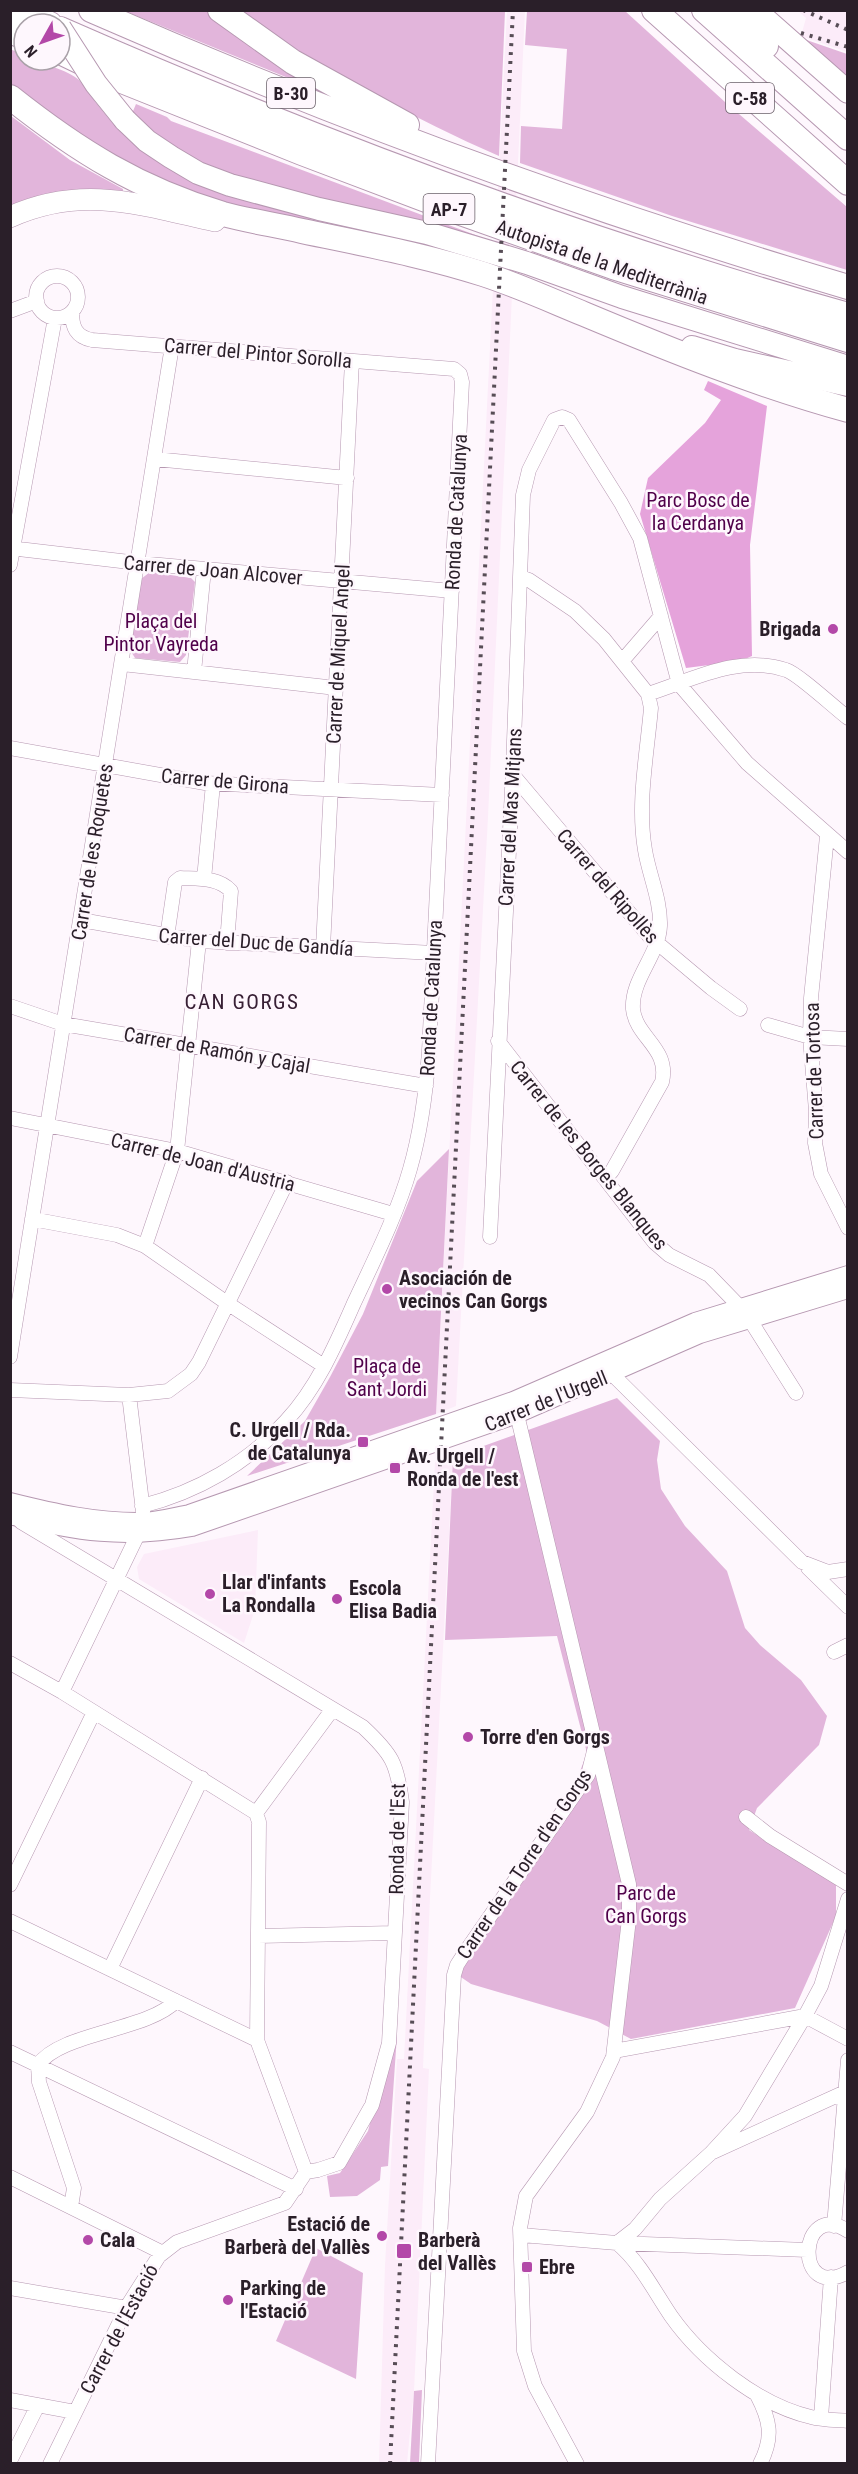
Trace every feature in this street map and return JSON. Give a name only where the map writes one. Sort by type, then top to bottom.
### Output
[{"type":"highway","name":"B-30","points":[[91,10],[209,61],[386,131],[660,229],[848,287]]},
{"type":"highway","points":[[220,10],[261,41],[335,87],[494,170]]},
{"type":"highway","name":"C-58","points":[[654,10],[848,183]]},
{"type":"highway","name":"C-58","points":[[704,10],[848,138]]},
{"type":"highway","points":[[730,10],[848,120]]},
{"type":"highway","points":[[754,10],[848,92]]},
{"type":"highway","name":"Autopista de la Mediterrània","points":[[72,32],[306,131],[458,188],[708,273],[848,315]]},
{"type":"highway","points":[[72,47],[96,84],[125,120],[147,141],[198,173],[230,185],[319,209],[427,233],[848,367]]},
{"type":"highway","name":"Autopista de la Mediterrània","points":[[72,58],[112,77],[302,153],[518,234],[716,300],[848,340]]},
{"type":"highway","points":[[10,97],[82,152],[149,187],[224,214],[434,260],[584,308],[698,349],[848,386]]},
{"type":"highway","points":[[535,293],[725,370],[804,398],[848,410]]},
{"type":"main road","points":[[10,217],[34,207],[71,199],[113,199],[314,241],[347,240]]},
{"type":"street","points":[[59,276],[75,285],[78,295],[77,304],[72,312],[67,316],[55,318],[43,312],[37,301],[37,291],[41,283],[49,277],[59,276]]},
{"type":"street","points":[[10,311],[37,301]]},
{"type":"street","name":"Carrer del Pintor Sorolla","points":[[72,312],[74,329],[85,338],[454,369],[460,374]]},
{"type":"street","points":[[10,565],[55,318]]},
{"type":"street","name":"Carrer de les Roquetes","points":[[10,1357],[12,1329],[81,920],[172,346]]},
{"type":"street","name":"Carrer de Miquel Angel","points":[[323,948],[352,361]]},
{"type":"street","name":"Ronda de Catalunya","points":[[141,1522],[254,1451],[297,1409],[333,1349],[410,1170],[422,1120],[426,1086],[462,382],[460,374]]},
{"type":"street","name":"Carrer del Mas Mitjans","points":[[490,1237],[513,775],[523,495],[529,470],[554,420],[562,417],[569,420],[621,503],[640,538],[661,616]]},
{"type":"street","points":[[154,459],[347,478]]},
{"type":"street","name":"Carrer de Joan Alcover","points":[[12,548],[138,563],[452,591]]},
{"type":"street","points":[[194,672],[204,569]]},
{"type":"street","points":[[521,577],[530,580],[575,611],[623,660],[648,694],[651,708],[642,810],[645,849],[660,914],[660,930],[636,989],[633,1007],[635,1020],[660,1054],[664,1072],[656,1093],[606,1178]]},
{"type":"street","points":[[623,660],[661,616]]},
{"type":"street","points":[[661,616],[679,684],[747,763],[827,836],[848,852]]},
{"type":"street","points":[[122,664],[336,688]]},
{"type":"street","points":[[648,694],[719,670],[752,664],[788,670],[848,718]]},
{"type":"street","name":"Carrer de Girona","points":[[10,748],[171,779],[213,784],[442,795]]},
{"type":"street","name":"Carrer del Ripollès","points":[[513,775],[656,942],[740,1009]]},
{"type":"street","points":[[204,879],[213,784]]},
{"type":"street","name":"Carrer de Tortosa","points":[[827,836],[811,998],[810,1037],[816,1111],[815,1143],[821,1174],[848,1228]]},
{"type":"street","points":[[167,937],[175,882],[180,878],[204,879],[224,884],[231,891],[227,943]]},
{"type":"street","name":"Carrer del Duc de Gandía","points":[[81,920],[199,941],[434,953]]},
{"type":"street","points":[[145,1246],[177,1151],[199,941]]},
{"type":"street","name":"Carrer de Ramón y Cajal","points":[[10,1006],[63,1024],[426,1086]]},
{"type":"street","points":[[768,1025],[810,1037],[848,1039]]},
{"type":"street","name":"Carrer de les Borges Blanques","points":[[498,1041],[661,1250],[676,1260],[710,1275],[745,1314],[796,1393]]},
{"type":"street","name":"Carrer de Joan d'Austria","points":[[10,1118],[177,1151],[393,1214]]},
{"type":"street","points":[[10,1390],[129,1395],[168,1391],[191,1374],[287,1182]]},
{"type":"street","points":[[32,1219],[117,1235],[145,1246],[227,1304],[324,1365]]},
{"type":"street","name":"Carrer de l'Urgell","points":[[141,1522],[156,1534],[192,1528],[612,1374],[745,1314],[848,1274]]},
{"type":"street","name":"Carrer de l'Urgell","points":[[515,1408],[685,1325],[745,1314],[848,1290]]},
{"type":"street","points":[[612,1374],[848,1607]]},
{"type":"street","points":[[62,1692],[141,1522],[129,1395]]},
{"type":"street","name":"Carrer de la Torre d'en Gorgs","points":[[428,2463],[454,1975],[466,1951],[588,1774],[596,1745],[515,1408]]},
{"type":"street","name":"Ronda de l'Est","points":[[11,1511],[52,1527],[92,1533],[141,1522]]},
{"type":"street","name":"Ronda de l'Est","points":[[11,1511],[115,1578],[363,1727],[384,1747],[398,1771],[402,1802],[389,2043],[372,2105],[339,2163],[306,2172]]},
{"type":"street","points":[[802,1562],[828,1572],[848,1569]]},
{"type":"street","points":[[834,1652],[848,1645]]},
{"type":"street","points":[[10,1663],[62,1692],[256,1814],[259,1822],[257,2040],[306,2172],[296,2189],[10,2052]]},
{"type":"street","points":[[256,1814],[332,1710]]},
{"type":"street","points":[[10,1885],[94,1712]]},
{"type":"street","points":[[577,2463],[535,2386],[524,2351],[520,2228],[526,2196],[587,2112],[601,2087],[614,2051],[628,1919],[629,1884],[596,1745]]},
{"type":"street","points":[[110,1969],[202,1778]]},
{"type":"street","points":[[576,1792],[592,1782],[610,1801]]},
{"type":"street","points":[[746,1817],[770,1836],[848,1884]]},
{"type":"street","points":[[616,2242],[635,2229],[660,2199],[711,2153],[745,2116],[805,2016],[820,1986],[848,1899]]},
{"type":"street","points":[[10,1921],[257,2040]]},
{"type":"street","points":[[258,1936],[394,1933]]},
{"type":"street","points":[[38,2065],[55,2050],[159,2012],[176,2001]]},
{"type":"street","points":[[614,2051],[805,2016],[848,2039]]},
{"type":"street","points":[[848,2060],[841,2229],[822,2228],[813,2234],[807,2250],[809,2263],[819,2274],[831,2277],[841,2276],[848,2272]]},
{"type":"street","points":[[38,2065],[39,2082],[74,2188],[71,2207]]},
{"type":"street","points":[[711,2153],[845,2092]]},
{"type":"street","points":[[10,2177],[163,2253]]},
{"type":"street","name":"Carrer de l'Estació","points":[[50,2463],[127,2308],[159,2256],[177,2242],[285,2203],[296,2189]]},
{"type":"street","points":[[522,2235],[616,2242],[807,2250]]},
{"type":"street","points":[[616,2242],[637,2264],[673,2319],[725,2372],[757,2395],[789,2410],[821,2418],[848,2421]]},
{"type":"street","points":[[821,2418],[831,2277]]},
{"type":"street","points":[[10,2288],[127,2308]]},
{"type":"street","points":[[757,2395],[769,2422],[769,2440],[760,2463]]},
{"type":"street","points":[[10,2400],[75,2412]]},
{"type":"street","points":[[10,2461],[38,2405]]},
{"type":"shaded area","points":[[797,10],[847,11],[847,52],[801,36],[806,18]]},
{"type":"shaded area","points":[[507,11],[525,11],[488,817],[456,1406],[436,1414]]},
{"type":"shaded area","points":[[453,1457],[430,1898],[423,2068],[429,2069],[414,2391],[407,2463],[379,2464],[385,2265],[397,2059],[404,2059],[435,1462]]},
{"type":"shaded area","name":"Llar d'infants La Rondalla","points":[[258,1530],[255,1609],[244,1643],[139,1579],[137,1567],[144,1554]]},
{"type":"green space","points":[[125,11],[211,11],[321,89],[320,91]]},
{"type":"green space","points":[[239,11],[505,11],[499,156],[365,90],[301,52]]},
{"type":"green space","points":[[527,11],[625,11],[725,102],[847,207],[847,270],[672,216],[520,163],[521,126],[562,129],[567,49],[525,45]]},
{"type":"green space","points":[[795,36],[847,54],[847,79]]},
{"type":"green space","points":[[10,49],[12,50],[12,72],[68,73],[82,83],[108,118],[132,142],[159,162],[197,182],[256,204],[409,240],[492,264],[491,269],[241,209],[142,173],[51,116],[11,84]]},
{"type":"green space","points":[[136,104],[167,117],[171,121],[494,242],[284,195],[185,159],[131,116]]},
{"type":"green space","points":[[11,116],[70,160],[123,189],[123,193],[11,208]]},
{"type":"green space","name":"Parc Bosc de la Cerdanya","points":[[708,381],[767,406],[750,545],[752,656],[719,670],[717,664],[686,668],[640,514],[648,478],[705,423],[721,400],[704,390]]},
{"type":"green space","name":"Plaça del Pintor Vayreda","points":[[150,572],[191,578],[195,582],[186,655],[180,662],[135,658],[130,650],[141,579]]},
{"type":"green space","name":"Plaça de Sant Jordi","points":[[449,1149],[436,1414],[247,1476],[305,1421],[363,1314],[417,1181]]},
{"type":"green space","name":"Parc de Can Gorgs","points":[[617,1398],[660,1441],[657,1460],[661,1489],[685,1526],[727,1571],[745,1628],[760,1645],[801,1680],[827,1716],[819,1745],[757,1808],[749,1830],[836,1884],[836,1916],[795,2008],[631,2039],[597,2021],[471,1984],[449,1969],[574,1787],[587,1753],[557,1636],[445,1640],[453,1457]]},
{"type":"green space","points":[[393,2034],[397,2035],[388,2166],[381,2167],[380,2180],[357,2196],[330,2197],[327,2176],[340,2173],[368,2131]]},
{"type":"green space","points":[[316,2248],[363,2273],[356,2379],[276,2341]]},
{"type":"green space","points":[[422,2390],[419,2463],[410,2463],[414,2391]]},
{"type":"railway","points":[[390,2464],[513,10]]},
{"type":"railway","points":[[803,10],[848,30]]},
{"type":"railway","points":[[801,33],[848,47]]},
{"type":"place","name":"Brigada","points":[[833,629]]},
{"type":"place","name":"Asociación de vecinos Can Gorgs","points":[[387,1289]]},
{"type":"place","name":"C. Urgell / Rda. de Catalunya","points":[[363,1442]]},
{"type":"place","name":"Av. Urgell / Ronda de l'est","points":[[395,1468]]},
{"type":"place","name":"Llar d'infants La Rondalla","points":[[210,1594]]},
{"type":"place","name":"Escola Elisa Badia","points":[[337,1599]]},
{"type":"place","name":"Torre d'en Gorgs","points":[[468,1737]]},
{"type":"place","name":"Estació de Barberà del Vallès","points":[[382,2236]]},
{"type":"place","name":"Cala","points":[[88,2240]]},
{"type":"place","name":"Barberà del Vallès","points":[[404,2251]]},
{"type":"place","name":"Ebre","points":[[527,2267]]},
{"type":"place","name":"Parking de l'Estació","points":[[228,2300]]},
{"type":"district","name":"CAN GORGS","points":[[242,1002]]}]
